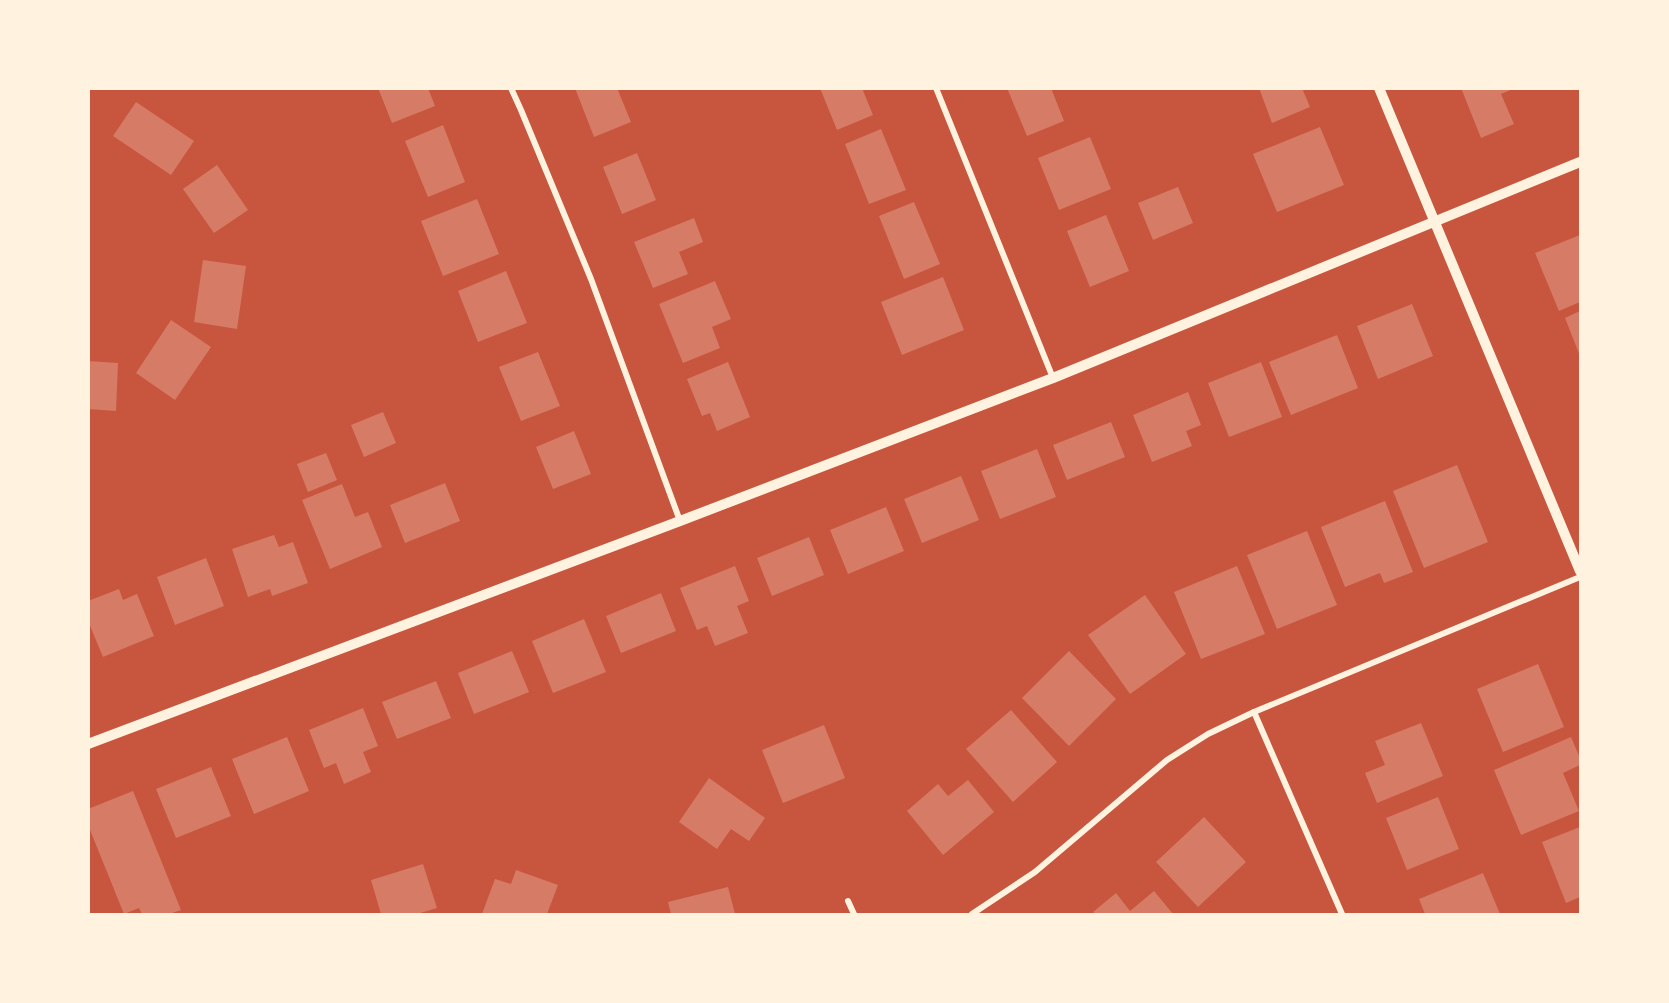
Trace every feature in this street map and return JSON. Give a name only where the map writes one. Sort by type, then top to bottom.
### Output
[{"type":"street","points":[[511,88],[591,279],[680,521]]},
{"type":"street","points":[[936,88],[1053,378]]},
{"type":"street","points":[[1379,88],[1581,571]]},
{"type":"street","points":[[88,744],[1053,378],[1581,162]]},
{"type":"street","points":[[972,915],[1035,872],[1167,760],[1208,734],[1254,712],[1581,577]]},
{"type":"street","points":[[1254,712],[1342,915]]},
{"type":"street","points":[[848,901],[854,915]]},
{"type":"building","points":[[378,88],[428,88],[435,106],[392,123]]},
{"type":"building","points":[[575,88],[617,88],[631,122],[594,137]]},
{"type":"building","points":[[820,88],[862,88],[873,115],[837,130]]},
{"type":"building","points":[[1007,88],[1051,88],[1064,121],[1027,136]]},
{"type":"building","points":[[1259,88],[1302,88],[1310,107],[1272,123]]},
{"type":"building","points":[[1461,88],[1515,88],[1501,94],[1514,124],[1481,138]]},
{"type":"building","points":[[136,102],[194,141],[171,175],[113,136]]},
{"type":"building","points":[[443,125],[465,182],[428,197],[405,141]]},
{"type":"building","points":[[1320,127],[1344,185],[1277,212],[1253,154]]},
{"type":"building","points":[[881,129],[906,190],[869,204],[845,144]]},
{"type":"building","points":[[1090,137],[1111,189],[1059,210],[1038,158]]},
{"type":"building","points":[[637,153],[656,200],[622,214],[603,167]]},
{"type":"building","points":[[217,165],[248,210],[214,233],[183,189]]},
{"type":"building","points":[[1178,187],[1193,223],[1153,240],[1138,203]]},
{"type":"building","points":[[477,199],[499,254],[443,276],[421,221]]},
{"type":"building","points":[[914,202],[940,264],[904,279],[879,216]]},
{"type":"building","points":[[1106,215],[1129,271],[1090,287],[1067,231]]},
{"type":"building","points":[[694,218],[703,242],[679,252],[688,274],[653,288],[634,242]]},
{"type":"building","points":[[1580,235],[1580,302],[1559,311],[1535,253]]},
{"type":"building","points":[[203,260],[246,266],[237,329],[194,322]]},
{"type":"building","points":[[506,271],[527,323],[478,342],[458,291]]},
{"type":"building","points":[[943,277],[964,330],[902,355],[881,302]]},
{"type":"building","points":[[715,281],[731,319],[712,327],[720,348],[683,363],[659,304]]},
{"type":"building","points":[[1412,304],[1433,356],[1378,379],[1357,326]]},
{"type":"building","points":[[1580,311],[1580,356],[1565,318]]},
{"type":"building","points":[[171,320],[211,347],[175,400],[136,373]]},
{"type":"building","points":[[1337,335],[1358,388],[1291,415],[1269,362]]},
{"type":"building","points":[[538,352],[560,406],[521,421],[499,367]]},
{"type":"building","points":[[88,361],[118,363],[116,411],[88,409]]},
{"type":"building","points":[[728,362],[750,417],[717,431],[710,413],[702,416],[687,379]]},
{"type":"building","points":[[1261,362],[1282,417],[1229,437],[1208,383]]},
{"type":"building","points":[[1188,392],[1201,425],[1186,431],[1192,446],[1152,462],[1133,415]]},
{"type":"building","points":[[383,412],[396,443],[364,457],[351,425]]},
{"type":"building","points":[[1111,422],[1125,457],[1067,480],[1053,445]]},
{"type":"building","points":[[574,431],[591,474],[553,489],[536,447]]},
{"type":"building","points":[[1037,449],[1056,497],[1000,519],[981,471]]},
{"type":"building","points":[[326,453],[337,480],[308,492],[297,464]]},
{"type":"building","points":[[1457,465],[1488,542],[1424,568],[1393,491]]},
{"type":"building","points":[[961,476],[979,520],[922,543],[904,499]]},
{"type":"building","points":[[445,483],[460,521],[405,543],[390,505]]},
{"type":"building","points":[[342,484],[355,517],[368,512],[382,547],[330,569],[302,500]]},
{"type":"building","points":[[1385,501],[1413,572],[1384,583],[1380,573],[1345,587],[1321,527]]},
{"type":"building","points":[[886,507],[904,551],[848,574],[830,530]]},
{"type":"building","points":[[1307,531],[1337,605],[1277,629],[1247,555]]},
{"type":"building","points":[[274,535],[279,547],[293,542],[308,583],[272,596],[270,589],[248,597],[232,549]]},
{"type":"building","points":[[809,537],[824,575],[772,596],[757,558]]},
{"type":"building","points":[[206,558],[224,606],[175,625],[157,577]]},
{"type":"building","points":[[735,566],[749,601],[737,606],[748,633],[715,646],[707,626],[697,630],[680,588]]},
{"type":"building","points":[[1237,566],[1265,634],[1201,659],[1174,592]]},
{"type":"building","points":[[119,589],[123,600],[137,594],[154,636],[103,657],[88,621],[88,601]]},
{"type":"building","points":[[661,593],[676,631],[621,653],[606,616]]},
{"type":"building","points":[[1145,595],[1186,654],[1130,694],[1088,635]]},
{"type":"building","points":[[584,619],[606,672],[553,693],[532,641]]},
{"type":"building","points":[[512,651],[529,692],[474,714],[458,673]]},
{"type":"building","points":[[1069,651],[1116,699],[1069,746],[1022,698]]},
{"type":"building","points":[[1538,664],[1564,727],[1503,752],[1477,689]]},
{"type":"building","points":[[436,681],[451,718],[397,739],[382,702]]},
{"type":"building","points":[[363,708],[378,746],[363,752],[371,772],[344,784],[336,763],[324,768],[309,730]]},
{"type":"building","points":[[1011,710],[1057,762],[1013,802],[966,749]]},
{"type":"building","points":[[1421,723],[1443,776],[1377,803],[1365,773],[1385,765],[1375,741]]},
{"type":"building","points":[[824,725],[845,778],[783,803],[762,750]]},
{"type":"building","points":[[287,737],[309,791],[254,814],[232,759]]},
{"type":"building","points":[[1571,737],[1580,758],[1580,765],[1563,773],[1579,811],[1521,835],[1494,770]]},
{"type":"building","points":[[211,767],[231,816],[176,838],[156,789]]},
{"type":"building","points":[[709,778],[765,818],[749,841],[731,829],[717,849],[679,822]]},
{"type":"building","points":[[968,780],[994,812],[943,855],[907,811],[938,784],[948,796]]},
{"type":"building","points":[[133,791],[181,910],[169,914],[142,914],[139,908],[124,914],[88,825],[88,809]]},
{"type":"building","points":[[1438,797],[1459,849],[1407,870],[1386,818]]},
{"type":"building","points":[[1204,817],[1246,862],[1198,907],[1156,862]]},
{"type":"building","points":[[1580,827],[1580,897],[1566,903],[1542,842]]},
{"type":"building","points":[[423,864],[437,908],[417,914],[381,914],[371,880]]},
{"type":"building","points":[[516,870],[558,885],[547,914],[482,914],[495,879],[511,884]]},
{"type":"building","points":[[1483,873],[1500,914],[1425,914],[1419,899]]},
{"type":"building","points":[[728,887],[735,914],[671,914],[668,902]]},
{"type":"building","points":[[1154,891],[1173,914],[1096,914],[1093,912],[1116,893],[1130,911]]}]
